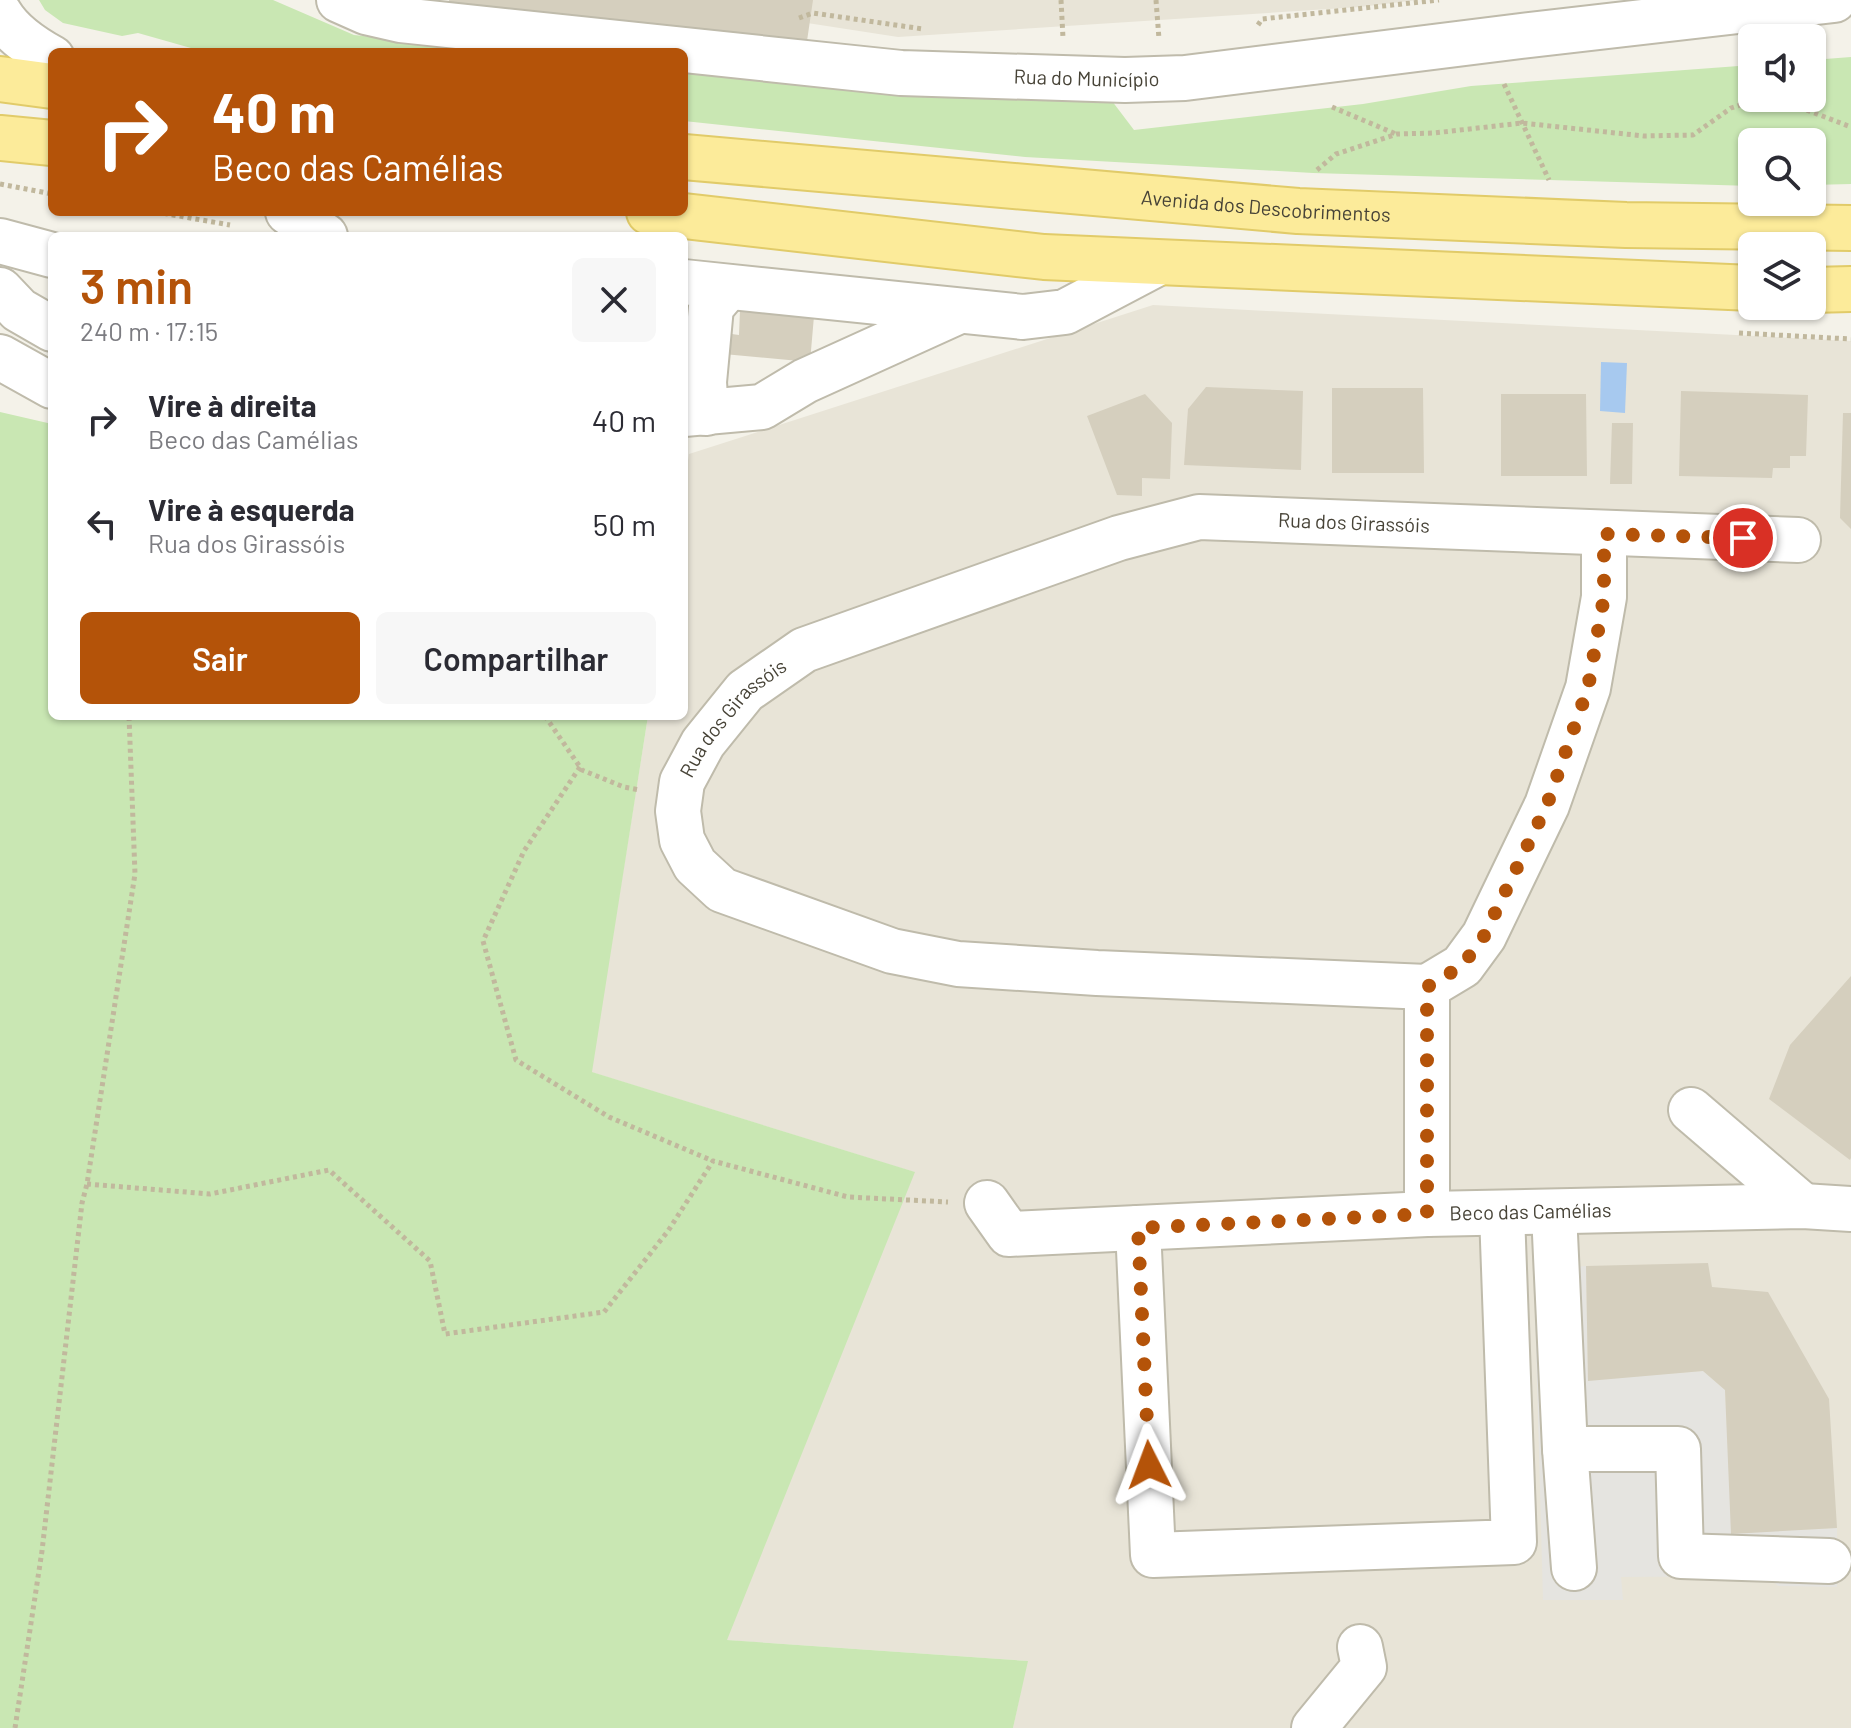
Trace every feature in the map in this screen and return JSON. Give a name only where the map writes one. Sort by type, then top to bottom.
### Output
[{"type":"main road","points":[[0,79],[48,85]]},
{"type":"main road","points":[[0,138],[48,143]]},
{"type":"main road","name":"Avenida dos Descobrimentos","points":[[688,157],[1298,211],[1626,225],[1851,228]]},
{"type":"main road","points":[[684,216],[1044,257],[1738,287]]},
{"type":"main road","points":[[1826,290],[1851,289]]},
{"type":"street","name":"Rua do Município","points":[[339,0],[366,12],[401,20],[659,48]]},
{"type":"street","name":"Rua do Município","points":[[688,51],[917,74],[1125,80],[1185,78],[1834,0]]},
{"type":"street","points":[[0,14],[5,23],[31,47],[48,56]]},
{"type":"street","points":[[294,216],[319,232]]},
{"type":"street","points":[[0,241],[48,254]]},
{"type":"street","points":[[688,282],[1023,317],[1065,312],[1158,263]]},
{"type":"street","points":[[0,275],[48,301]]},
{"type":"street","points":[[728,287],[711,307],[696,342],[704,382],[695,414],[762,407],[805,381],[957,312]]},
{"type":"street","points":[[0,290],[19,310],[48,327]]},
{"type":"street","points":[[0,357],[48,384]]},
{"type":"street","name":"Rua dos Girassóis","points":[[1427,987],[1112,974],[958,964],[892,951],[722,890],[695,865],[682,840],[678,811],[682,782],[703,743],[745,691],[804,650],[1119,538],[1199,517],[1798,540]]},
{"type":"street","points":[[1427,1214],[1427,987],[1462,966],[1484,936],[1547,805],[1588,688],[1604,597],[1604,534]]},
{"type":"street","points":[[1691,1110],[1803,1206]]},
{"type":"street","name":"Beco das Camélias","points":[[987,1203],[1009,1234],[1427,1214],[1803,1206],[1851,1209]]},
{"type":"street","points":[[1554,1213],[1574,1568]]},
{"type":"street","points":[[1138,1228],[1153,1555],[1514,1542],[1502,1214]]},
{"type":"street","points":[[1565,1449],[1678,1449],[1681,1556],[1829,1561]]},
{"type":"street","points":[[1314,1728],[1364,1667],[1360,1647]]},
{"type":"path","points":[[1061,0],[1063,34]]},
{"type":"path","points":[[1504,84],[1549,180]]},
{"type":"path","points":[[1313,173],[1336,154],[1397,134],[1522,123],[1644,136],[1693,135],[1731,108],[1752,101],[1778,99],[1851,127]]},
{"type":"path","points":[[1332,107],[1397,134]]},
{"type":"path","points":[[0,184],[48,193]]},
{"type":"path","points":[[179,216],[230,225]]},
{"type":"path","points":[[15,1728],[42,1551],[82,1203],[135,874],[129,720]]},
{"type":"path","points":[[548,720],[580,767],[624,787],[680,797]]},
{"type":"path","points":[[580,767],[524,851],[483,941],[516,1060],[609,1117],[713,1161],[848,1197],[987,1203]]},
{"type":"path","points":[[87,1184],[210,1194],[329,1170],[430,1261],[445,1334],[604,1312],[668,1231],[713,1161]]},
{"type":"shaded area","points":[[659,0],[1417,0],[1360,7],[898,37]]},
{"type":"shaded area","points":[[1153,305],[1851,341],[1851,1728],[1013,1728],[1027,1661],[726,1640],[914,1172],[591,1072],[647,720],[688,720],[689,454]]},
{"type":"shaded area","points":[[1586,1266],[1588,1380],[1703,1371],[1725,1390],[1732,1533],[1837,1528],[1837,1587],[1778,1586],[1768,1576],[1621,1577],[1623,1600],[1543,1600],[1534,1271]]},
{"type":"green space","points":[[39,0],[273,0],[354,35],[476,48],[191,48],[138,33],[122,36],[63,23],[45,10]]},
{"type":"green space","points":[[1851,57],[1851,184],[1826,185],[1826,128],[1738,128],[1738,186],[1313,173],[1025,157],[688,121],[688,71],[938,97],[1112,101],[1134,130],[1363,104],[1471,86],[1738,66],[1738,112],[1826,112],[1826,59]]},
{"type":"green space","points":[[0,412],[48,423],[48,720],[647,720],[592,1072],[915,1172],[727,1640],[1028,1661],[1013,1728],[0,1728]]},
{"type":"water","points":[[1601,362],[1627,363],[1625,413],[1600,411]]},
{"type":"building","points":[[449,0],[813,0],[807,41]]},
{"type":"building","points":[[688,286],[701,288],[696,329],[739,335],[740,310],[814,316],[810,362],[691,351],[688,370]]},
{"type":"building","points":[[1206,387],[1303,391],[1301,470],[1184,465],[1188,409]]},
{"type":"building","points":[[1332,388],[1423,388],[1424,473],[1332,473]]},
{"type":"building","points":[[1681,391],[1808,395],[1806,456],[1790,456],[1790,468],[1773,468],[1772,478],[1679,476]]},
{"type":"building","points":[[1145,394],[1172,423],[1170,479],[1142,478],[1142,496],[1117,495],[1087,416]]},
{"type":"building","points":[[1501,394],[1586,394],[1587,476],[1501,476]]},
{"type":"building","points":[[1843,413],[1851,413],[1851,529],[1840,518]]},
{"type":"building","points":[[1612,423],[1633,423],[1632,484],[1610,484]]},
{"type":"building","points":[[1851,976],[1850,1160],[1769,1099],[1790,1045]]},
{"type":"building","points":[[1708,1263],[1712,1287],[1768,1292],[1829,1399],[1837,1528],[1731,1534],[1725,1390],[1703,1371],[1588,1381],[1586,1266]]},
{"type":"route","points":[[1149,1465],[1138,1228],[1427,1214],[1427,987],[1462,966],[1484,936],[1547,805],[1588,688],[1604,597],[1604,534],[1743,538]]}]
